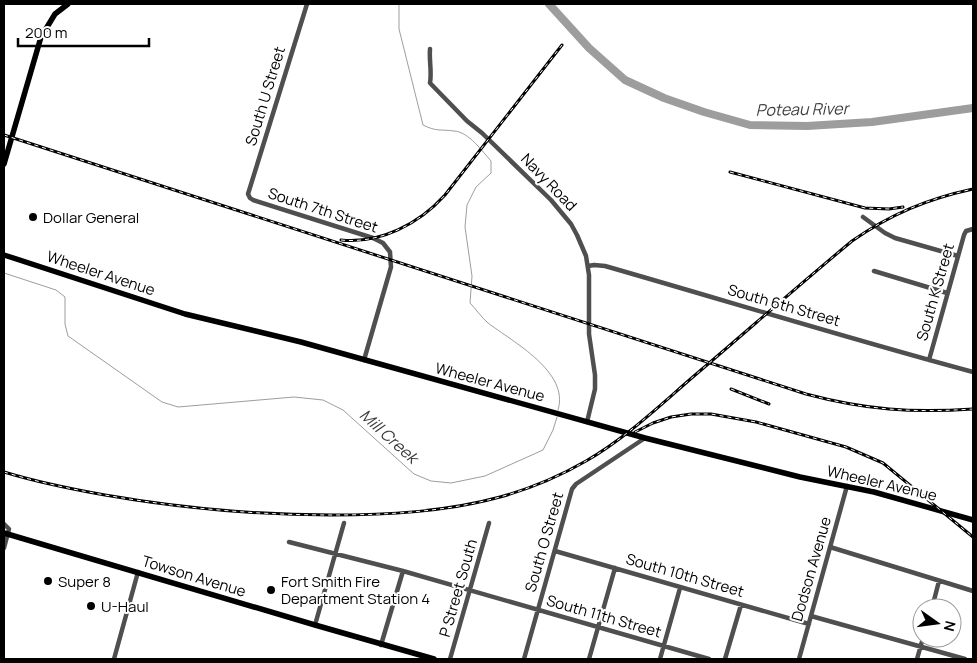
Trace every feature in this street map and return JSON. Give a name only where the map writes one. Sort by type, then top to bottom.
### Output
[{"type":"main road","points":[[4,164],[42,38],[55,14],[68,4]]},
{"type":"main road","name":"Wheeler Avenue","points":[[4,255],[178,312],[301,342],[645,438],[800,477],[902,499],[973,520]]},
{"type":"main road","name":"Towson Avenue","points":[[6,533],[315,626],[434,659]]},
{"type":"street","name":"South U Street","points":[[249,196],[248,191],[307,4]]},
{"type":"street","name":"Navy Road","points":[[430,49],[430,83],[467,121],[482,133],[557,206],[571,224],[586,256],[590,284],[590,334],[595,381],[587,422]]},
{"type":"street","name":"South 7th Street","points":[[249,196],[253,200],[373,238],[388,249],[392,260],[391,272],[364,360]]},
{"type":"street","points":[[863,217],[895,238],[958,256]]},
{"type":"street","name":"South K Street","points":[[929,360],[966,231],[973,229]]},
{"type":"street","name":"South 6th Street","points":[[588,266],[605,266],[973,372]]},
{"type":"street","points":[[874,271],[947,293]]},
{"type":"street","name":"South O Street","points":[[524,659],[574,486],[645,438]]},
{"type":"street","name":"Dodson Avenue","points":[[799,659],[847,486]]},
{"type":"street","points":[[315,626],[344,523]]},
{"type":"street","name":"P Street South","points":[[450,659],[489,523]]},
{"type":"street","points":[[4,524],[9,529],[6,533],[4,548]]},
{"type":"street","name":"South 11th Street","points":[[289,542],[403,571],[470,592],[709,659]]},
{"type":"street","points":[[830,547],[973,591]]},
{"type":"street","name":"South 10th Street","points":[[555,551],[809,624]]},
{"type":"street","points":[[589,659],[615,568]]},
{"type":"street","points":[[381,644],[403,571]]},
{"type":"street","points":[[114,659],[138,572]]},
{"type":"street","points":[[935,598],[939,581]]},
{"type":"street","points":[[660,659],[680,588]]},
{"type":"street","points":[[725,659],[741,604]]},
{"type":"street","points":[[811,616],[912,645]]},
{"type":"street","points":[[924,648],[965,659]]},
{"type":"waterway","name":"Mill Creek","points":[[399,4],[399,29],[423,125],[435,129],[460,132],[475,143],[491,161],[491,173],[476,187],[467,205],[465,227],[472,276],[470,303],[488,323],[537,359],[548,371],[556,383],[559,396],[558,410]]},
{"type":"waterway","name":"Poteau River","points":[[549,4],[589,48],[625,80],[664,98],[750,125],[807,126],[872,122],[973,108]]},
{"type":"waterway","name":"Mill Creek","points":[[4,273],[56,290],[65,297],[65,324],[68,336],[162,402],[178,407],[294,397],[323,400],[343,410],[414,474],[431,481],[451,483],[485,476],[543,450],[557,417]]},
{"type":"railway","points":[[341,240],[370,239],[398,230],[423,215],[435,205],[445,195],[562,45]]},
{"type":"railway","points":[[4,135],[806,394],[849,404],[889,409],[930,411],[973,409]]},
{"type":"railway","points":[[730,172],[865,208],[889,209],[903,207]]},
{"type":"railway","points":[[4,472],[67,488],[133,500],[218,510],[274,514],[395,513],[458,506],[511,494],[566,472],[601,452],[629,432],[852,241],[867,231],[895,215],[925,203],[973,189]]},
{"type":"railway","points":[[731,389],[769,404]]},
{"type":"railway","points":[[635,432],[671,417],[711,414],[756,422],[846,447],[883,463],[973,537]]},
{"type":"place","name":"Dollar General","points":[[33,217]]},
{"type":"place","name":"Super 8","points":[[48,581]]},
{"type":"place","name":"Fort Smith Fire Department Station 4","points":[[271,590]]},
{"type":"place","name":"U-Haul","points":[[91,606]]}]
